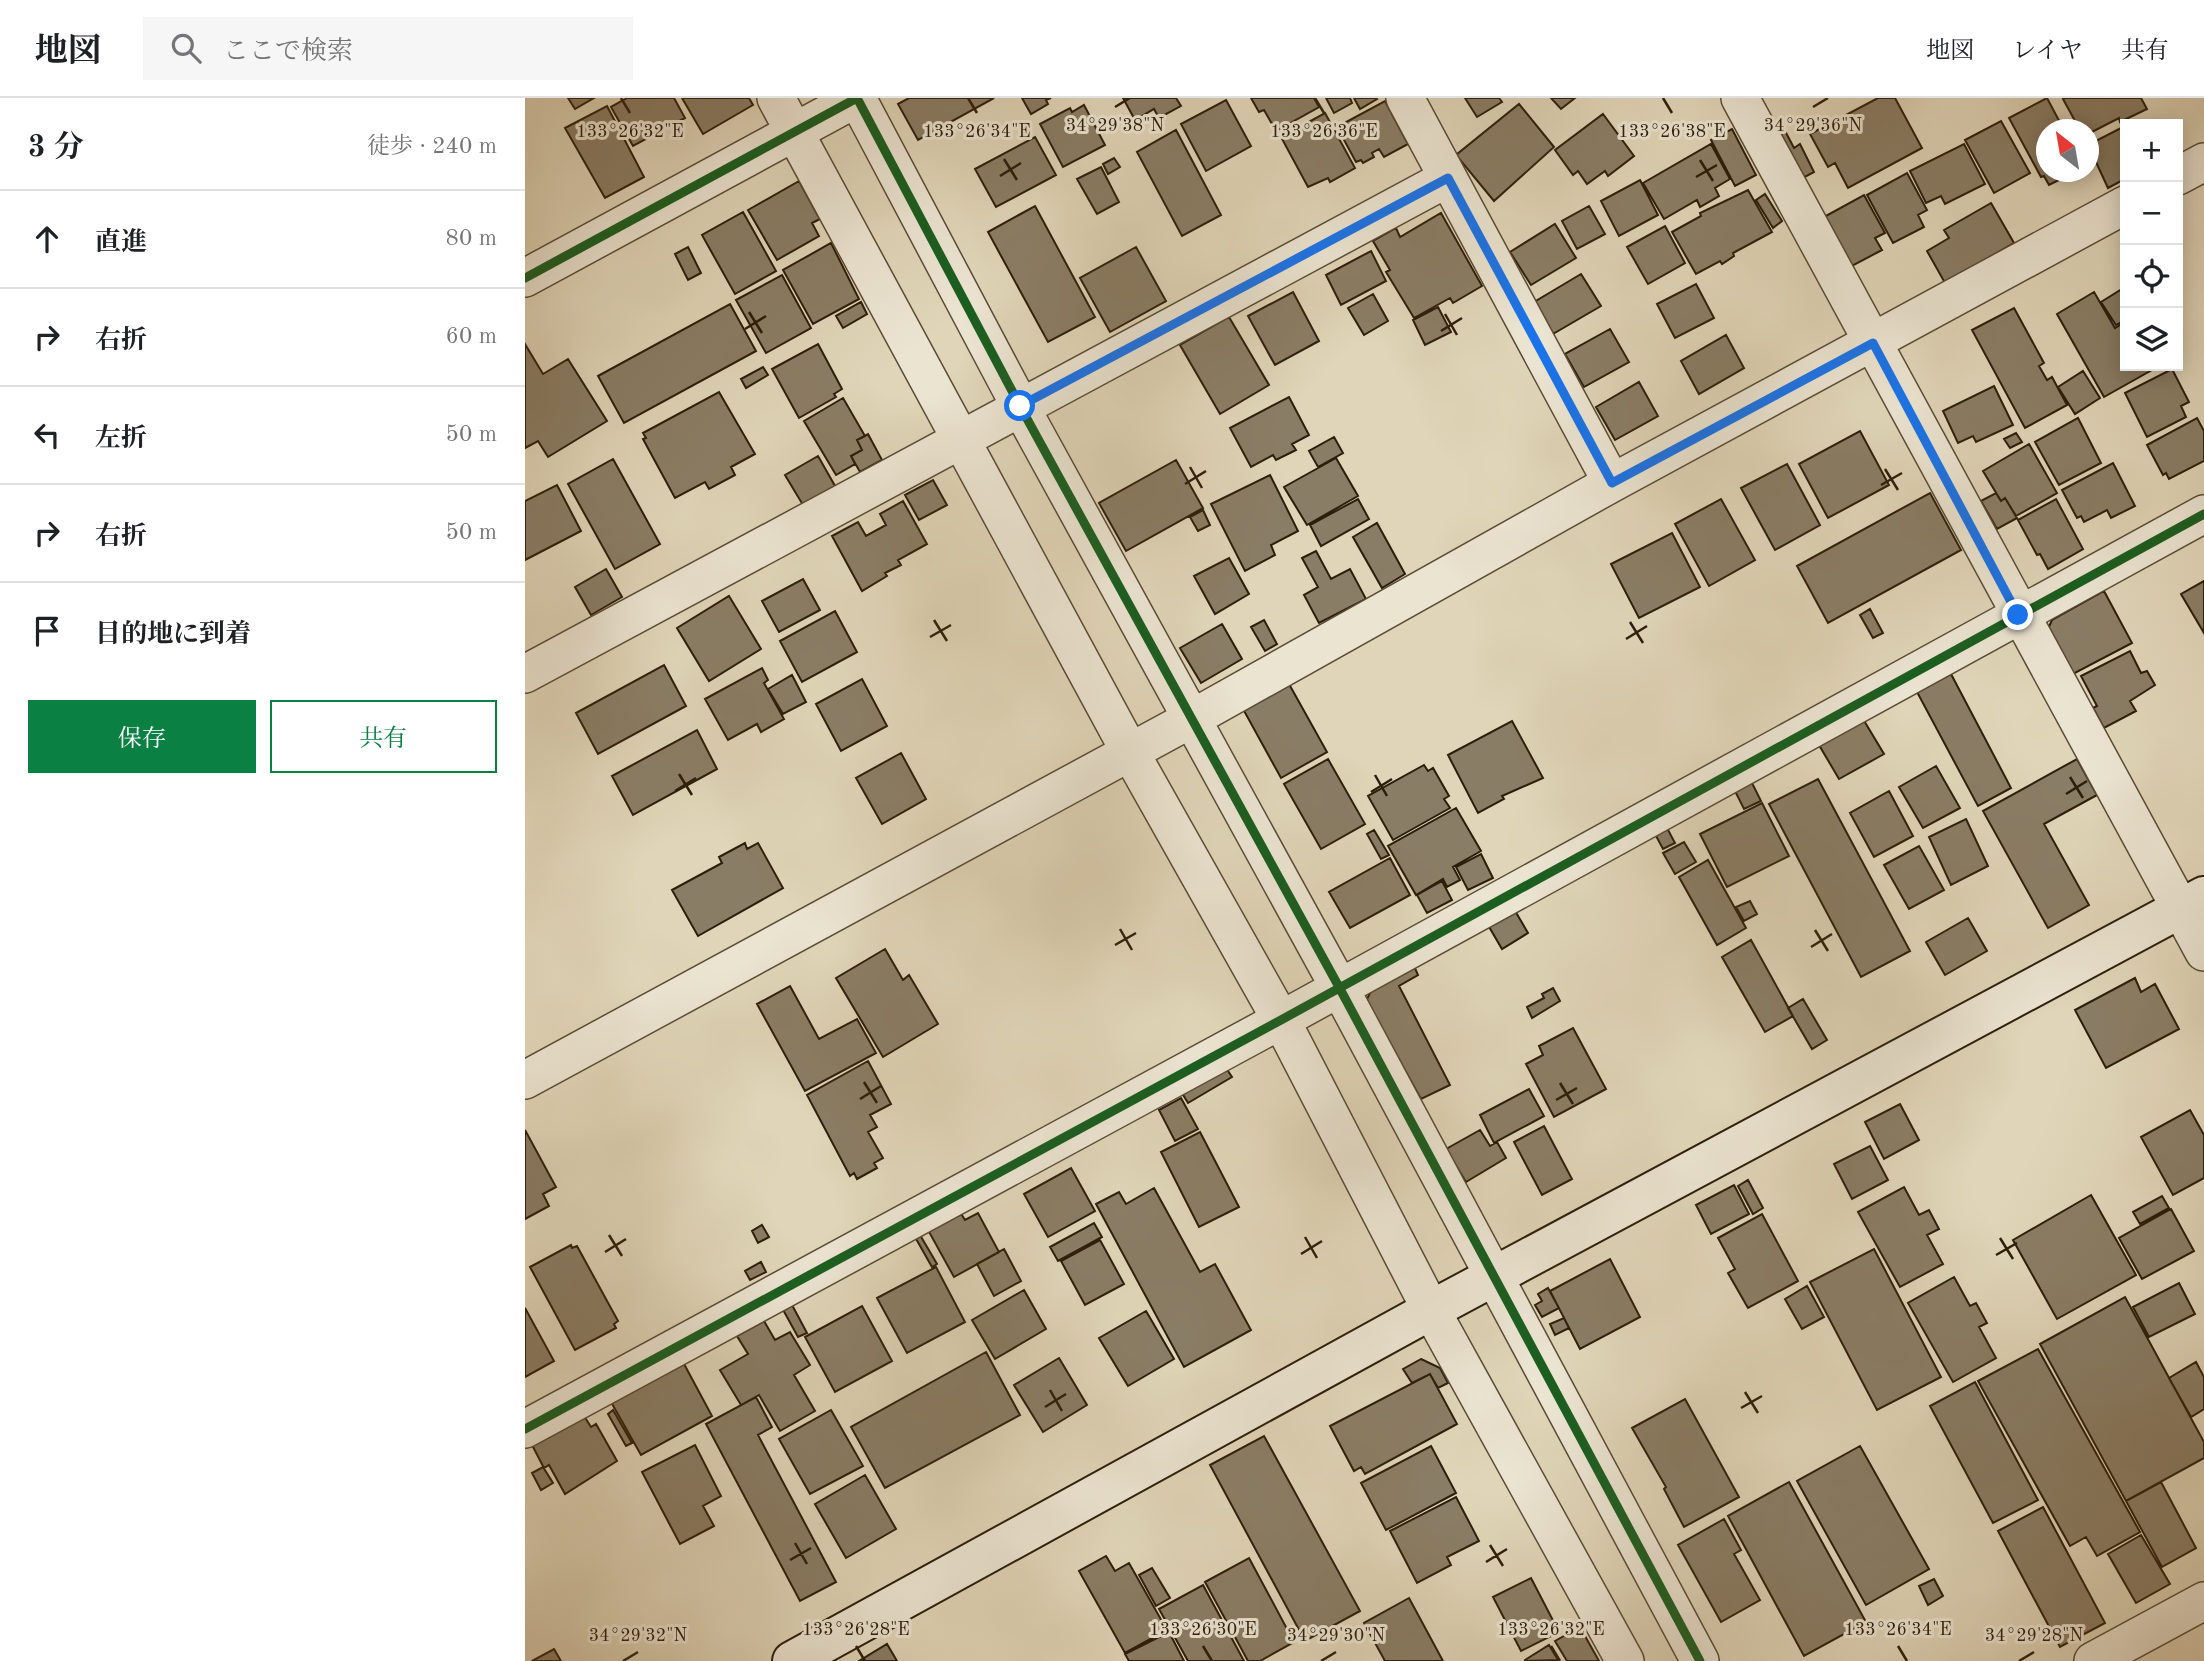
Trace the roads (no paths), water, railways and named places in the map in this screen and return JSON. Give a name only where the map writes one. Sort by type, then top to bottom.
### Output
[{"type":"street","points":[[776,98],[1130,751],[1281,1020],[1431,1310],[1625,1661]]},
{"type":"street","points":[[525,278],[857,98],[1020,406],[1339,988],[1700,1661]]},
{"type":"street","points":[[1405,98],[1612,483]]},
{"type":"street","points":[[1749,101],[1873,343],[2018,615],[2192,903],[2204,952]]},
{"type":"street","points":[[2183,173],[2204,162]]},
{"type":"street","points":[[525,674],[1448,178]]},
{"type":"street","points":[[525,1080],[1191,719],[1612,483],[2120,208]]},
{"type":"street","points":[[525,1429],[1281,1020],[2204,514]]},
{"type":"street","points":[[792,1661],[1431,1310],[2192,903]]},
{"type":"street","points":[[2093,1661],[2204,1601]]}]
